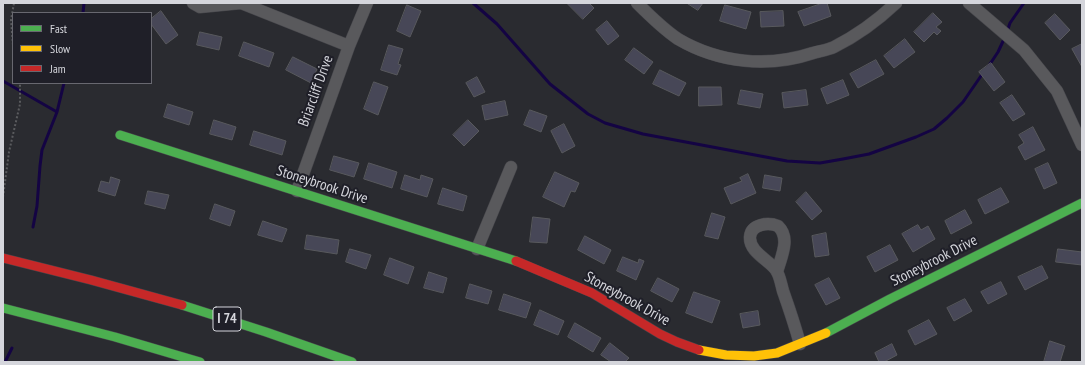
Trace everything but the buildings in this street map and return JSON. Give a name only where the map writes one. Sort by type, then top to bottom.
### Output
[{"type":"main road","name":"Stoneybrook Drive","points":[[120,135],[518,262],[592,293],[660,334],[695,348],[726,355],[754,356],[778,353],[824,334],[890,299],[1082,203]]},
{"type":"main road","name":"I 74","points":[[3,258],[129,290],[204,312],[277,335],[352,362]]},
{"type":"main road","points":[[3,308],[115,337],[200,362]]},
{"type":"street","points":[[193,3],[200,6],[241,3],[349,46]]},
{"type":"street","name":"Briarcliff Drive","points":[[297,191],[349,46],[367,3]]},
{"type":"street","points":[[637,3],[662,27],[691,46],[721,57],[742,61],[762,62],[800,58],[833,47],[879,19],[896,3]]},
{"type":"street","points":[[970,3],[1024,50],[1057,91],[1082,145]]},
{"type":"street","points":[[477,249],[511,167]]},
{"type":"street","points":[[777,272],[800,344]]},
{"type":"path","points":[[12,14],[12,32]]},
{"type":"path","points":[[3,197],[9,152],[20,104],[20,84]]},
{"type":"waterway","points":[[83,12],[84,3]]},
{"type":"waterway","points":[[473,3],[497,24],[550,84],[588,114],[605,123],[643,134],[787,161],[820,163],[869,154],[934,129],[963,102],[983,73]]},
{"type":"waterway","points":[[1007,32],[1010,23],[1024,3]]},
{"type":"waterway","points":[[988,67],[998,52],[1005,37]]},
{"type":"waterway","points":[[3,81],[57,112]]},
{"type":"waterway","points":[[33,227],[37,206],[42,150],[57,112],[64,84]]},
{"type":"waterway","points":[[5,362],[12,348]]},
{"type":"traffic: fast","points":[[120,135],[516,261]]},
{"type":"traffic: fast","points":[[826,333],[890,299],[1082,203]]},
{"type":"traffic: fast","points":[[182,305],[352,362]]},
{"type":"traffic: fast","points":[[3,308],[115,337],[200,362]]},
{"type":"traffic: slow","points":[[699,350],[726,355],[754,356],[777,353],[826,333]]},
{"type":"traffic: jam","points":[[3,258],[182,305]]},
{"type":"traffic: jam","points":[[516,261],[592,293],[660,334],[699,350]]}]
